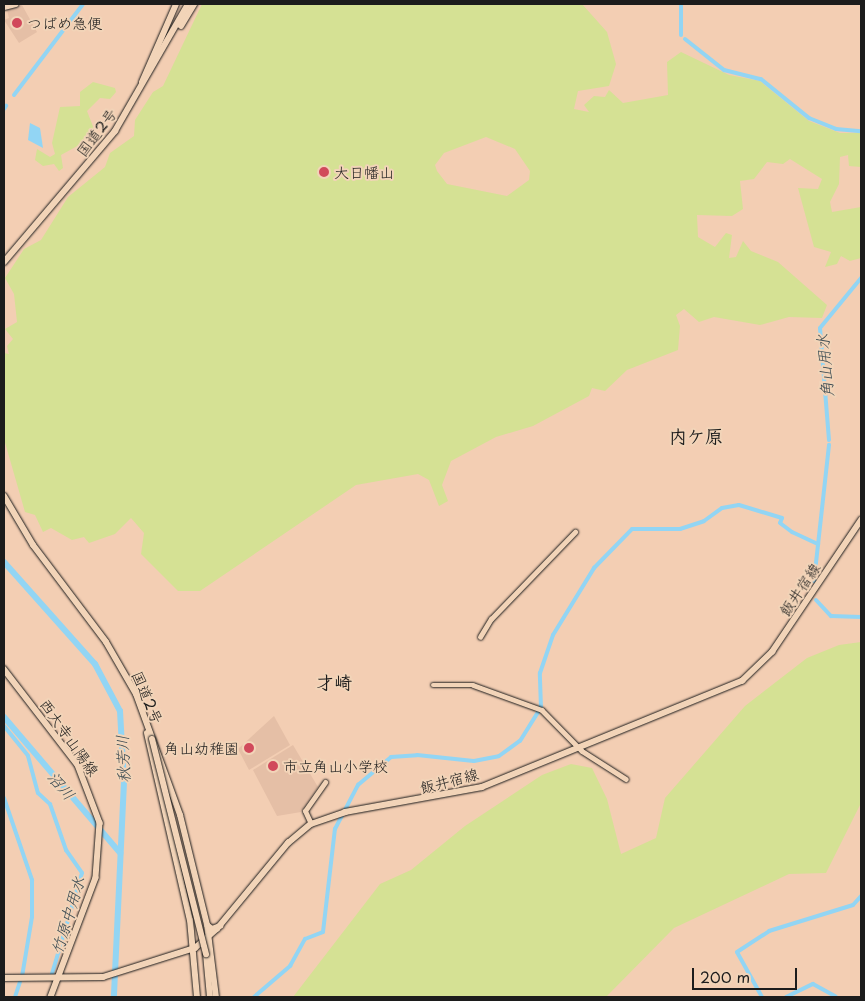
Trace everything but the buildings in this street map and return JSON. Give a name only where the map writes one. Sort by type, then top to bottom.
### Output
[{"type":"highway","points":[[4,7],[16,4]]},
{"type":"highway","points":[[130,108],[176,4]]},
{"type":"highway","name":"国道2号","points":[[4,262],[130,108],[160,58],[188,4]]},
{"type":"highway","points":[[160,58],[194,4]]},
{"type":"highway","name":"国道2号","points":[[4,496],[33,545],[106,642],[136,694],[150,736],[206,954],[210,997]]},
{"type":"highway","points":[[150,736],[186,839],[207,925],[216,997]]},
{"type":"highway","points":[[150,736],[194,948],[197,997]]},
{"type":"highway","points":[[207,925],[212,929],[220,926]]},
{"type":"main road","name":"飯井宿線","points":[[4,978],[57,980],[111,975],[194,948],[209,939],[288,843],[311,824],[345,812],[463,792],[730,688],[753,673],[772,652],[861,520]]},
{"type":"main road","name":"西大寺山陽線","points":[[4,669],[78,765],[100,823],[101,838],[96,878],[51,997]]},
{"type":"street","points":[[480,637],[492,619],[575,532]]},
{"type":"street","points":[[433,685],[473,685],[531,706],[552,717],[578,747],[626,779]]},
{"type":"street","points":[[311,824],[306,811],[325,782]]},
{"type":"shaded area","name":"つばめ急便","points":[[22,5],[37,32],[19,43],[4,20],[9,18],[7,10]]},
{"type":"shaded area","points":[[274,716],[290,745],[249,770],[238,749]]},
{"type":"shaded area","points":[[293,745],[318,787],[301,812],[277,816],[253,770]]},
{"type":"green space","points":[[202,4],[582,4],[607,32],[616,64],[609,86],[578,91],[574,109],[589,112],[584,105],[594,96],[605,97],[609,90],[623,103],[668,95],[667,62],[681,52],[729,75],[760,81],[809,121],[840,133],[861,133],[861,167],[849,166],[848,155],[840,157],[839,184],[830,202],[832,212],[861,207],[861,258],[850,261],[841,256],[837,264],[825,267],[831,252],[814,247],[798,188],[818,189],[822,179],[790,159],[783,164],[767,162],[754,179],[740,181],[743,209],[732,216],[697,215],[698,237],[715,247],[726,233],[732,235],[729,258],[736,257],[743,241],[751,251],[778,262],[827,305],[822,318],[789,317],[760,325],[714,317],[699,322],[684,309],[676,315],[680,326],[678,350],[627,370],[605,391],[592,388],[589,396],[533,426],[496,437],[451,461],[442,485],[448,501],[439,506],[429,480],[418,474],[356,485],[200,591],[178,591],[141,554],[144,533],[131,518],[115,534],[89,543],[84,537],[72,540],[51,528],[43,532],[35,515],[25,512],[4,439],[4,353],[9,354],[7,346],[13,339],[5,329],[17,322],[14,294],[5,278],[24,249],[41,240],[68,197],[105,167],[110,153],[134,136],[135,120],[153,92],[163,86]],"holes":[[[486,137],[515,149],[530,171],[529,180],[507,196],[447,184],[437,171],[435,165],[444,153]]]},
{"type":"green space","points":[[93,82],[115,88],[116,92],[110,99],[100,98],[87,111],[94,129],[81,144],[61,155],[63,168],[59,171],[54,164],[43,166],[35,160],[37,149],[50,157],[55,154],[52,143],[60,107],[80,106],[80,92]]},
{"type":"green space","points":[[861,642],[861,803],[826,873],[789,874],[674,928],[606,997],[293,997],[380,884],[411,870],[465,826],[542,775],[571,764],[592,768],[607,799],[621,854],[656,838],[665,798],[745,706],[807,658],[839,645]]},
{"type":"water","points":[[30,123],[40,128],[43,148],[28,140]]},
{"type":"waterway","points":[[14,95],[83,4]]},
{"type":"waterway","name":"角山用水","points":[[681,4],[681,35]]},
{"type":"waterway","name":"角山用水","points":[[685,39],[724,70],[761,79],[809,118],[836,129],[861,131]]},
{"type":"waterway","name":"角山用水","points":[[829,440],[820,328],[861,278]]},
{"type":"waterway","name":"角山用水","points":[[814,581],[829,445]]},
{"type":"waterway","points":[[254,997],[290,966],[305,939],[323,932],[335,829],[358,785],[391,757],[417,755],[474,761],[499,756],[520,741],[541,708],[540,673],[553,635],[594,568],[632,529],[680,529],[704,521],[722,508],[739,505],[782,518],[780,523],[792,532],[818,544]]},
{"type":"waterway","name":"秋芳川","points":[[4,562],[95,664],[120,711],[124,782],[114,997]]},
{"type":"waterway","name":"角山用水","points":[[816,600],[831,616],[861,617]]},
{"type":"waterway","name":"沼川","points":[[4,717],[120,853]]},
{"type":"waterway","name":"竹原中用水","points":[[4,726],[28,756],[38,793],[50,804],[66,850],[82,873],[51,977]]},
{"type":"waterway","points":[[4,798],[32,880],[32,917],[22,977]]},
{"type":"waterway","points":[[762,997],[737,952],[769,931],[853,905],[861,896]]},
{"type":"waterway","points":[[15,997],[20,982]]},
{"type":"waterway","points":[[786,997],[813,984],[836,997]]},
{"type":"place","name":"つばめ急便","points":[[17,23]]},
{"type":"place","name":"大日幡山","points":[[324,172]]},
{"type":"place","name":"角山幼稚園","points":[[249,748]]},
{"type":"place","name":"市立角山小学校","points":[[273,766]]},
{"type":"district","name":"内ケ原","points":[[696,436]]},
{"type":"district","name":"才崎","points":[[334,682]]}]
